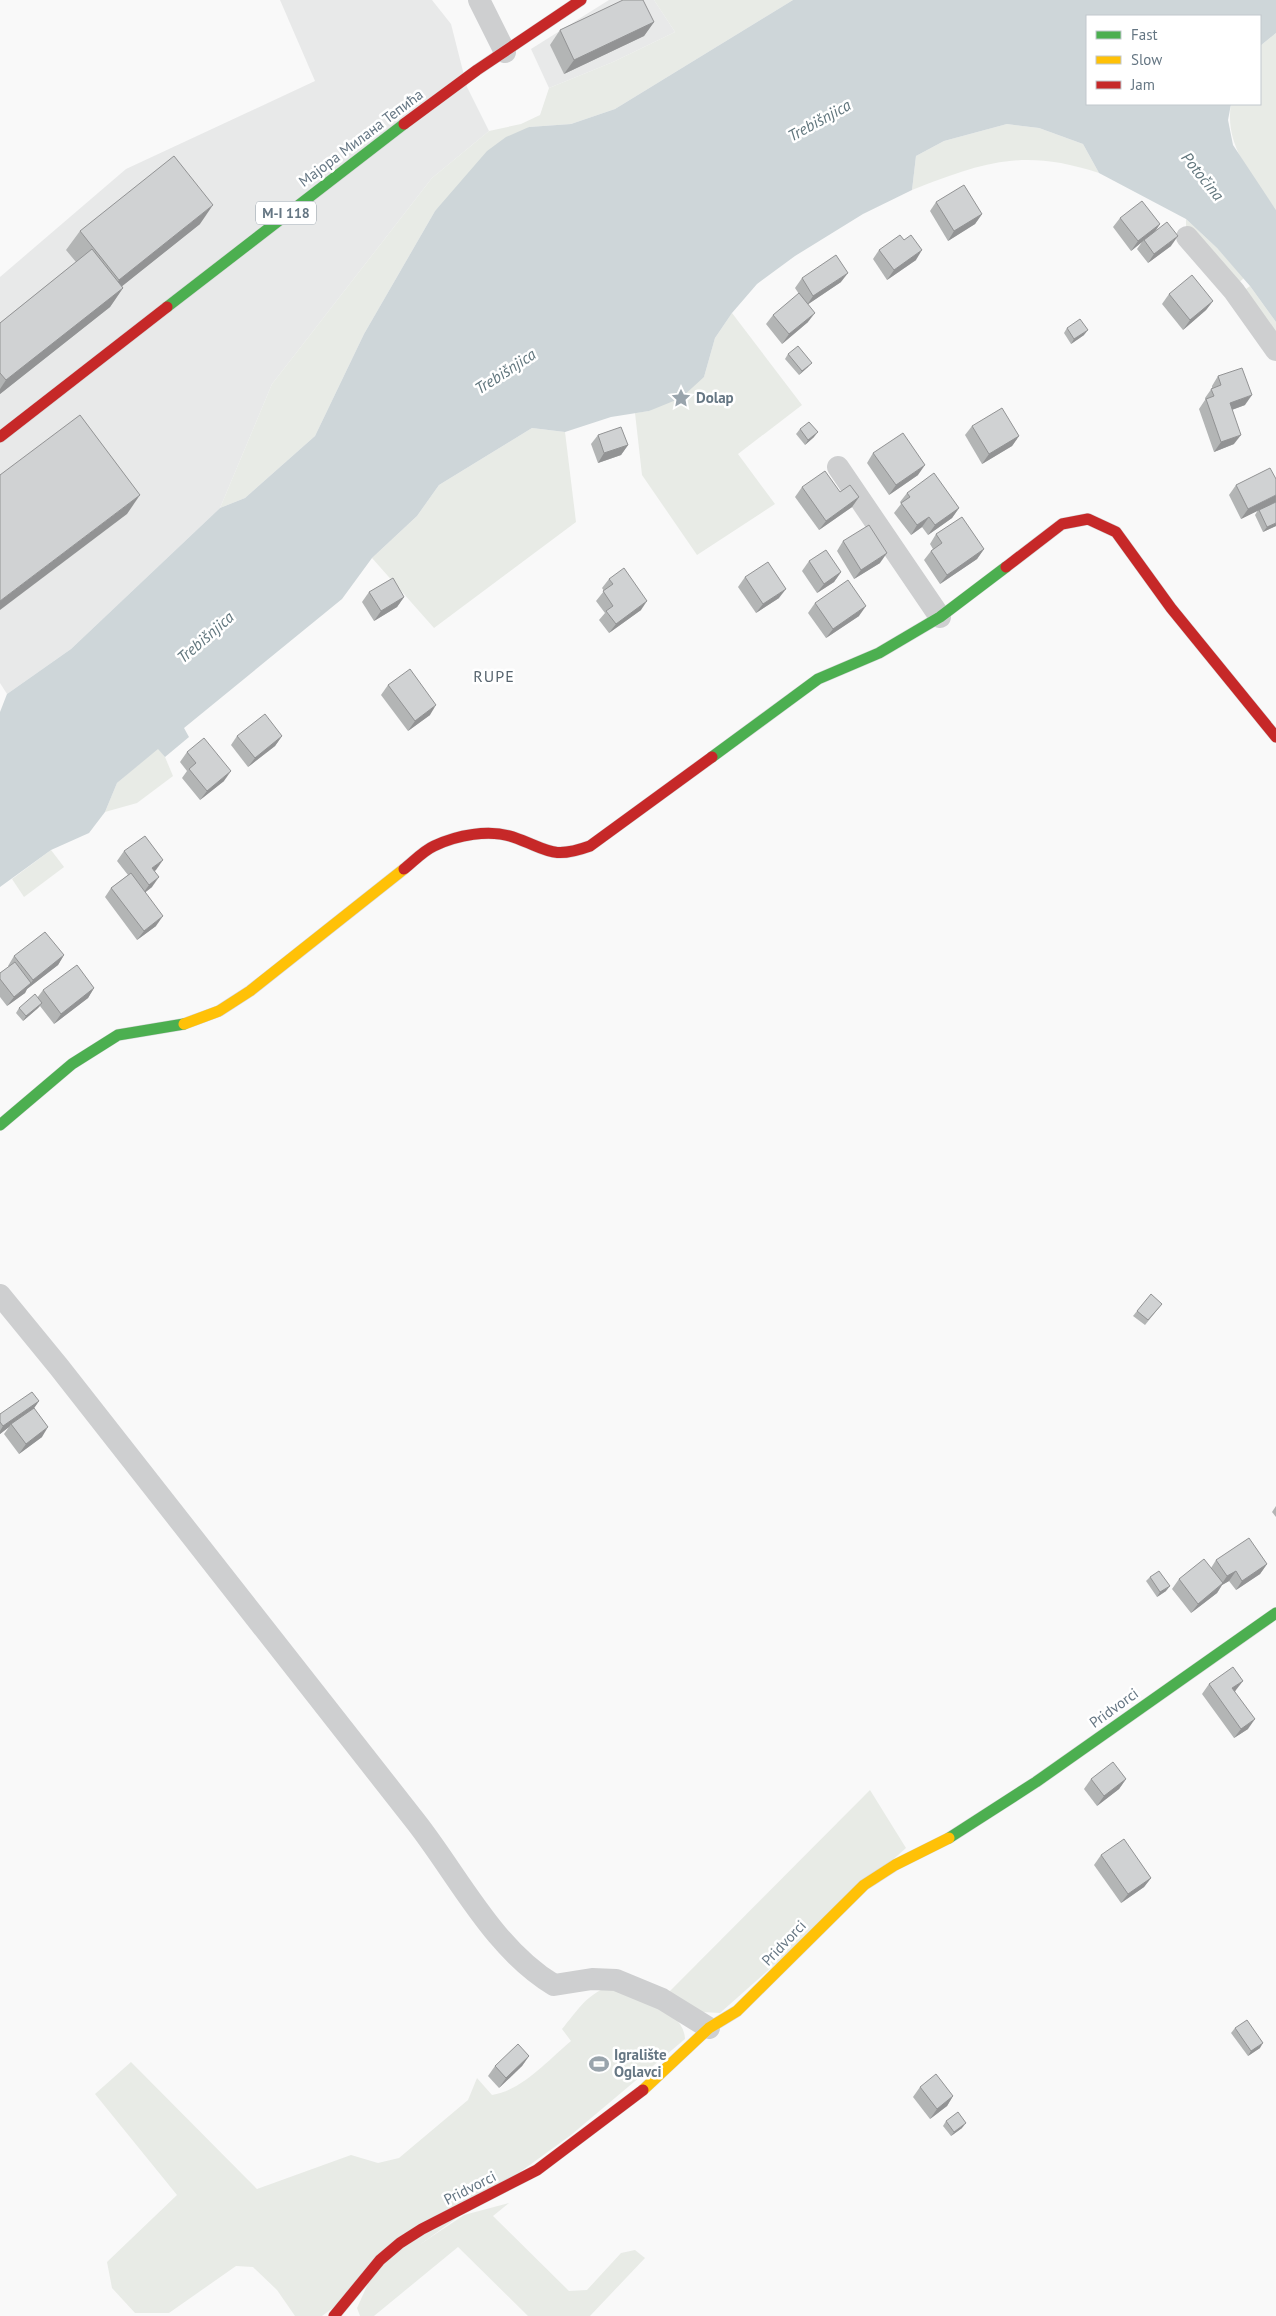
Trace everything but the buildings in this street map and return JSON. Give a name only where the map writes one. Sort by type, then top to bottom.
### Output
[{"type":"street","points":[[479,0],[505,52]]},
{"type":"street","name":"Мајора Милана Тепића","points":[[0,437],[345,168],[505,52],[581,0]]},
{"type":"street","points":[[1187,237],[1234,291],[1276,350]]},
{"type":"street","points":[[838,466],[940,617]]},
{"type":"street","points":[[0,1125],[72,1064],[118,1035],[186,1024],[219,1011],[250,991],[433,846],[461,836],[502,834],[522,839],[547,852],[570,853],[590,846],[818,679],[879,653],[940,617],[1062,524],[1088,519],[1116,532],[1171,608],[1276,737]]},
{"type":"street","points":[[0,1295],[72,1382],[423,1831],[509,1950],[535,1974],[554,1985],[592,1979],[616,1980],[662,1999],[709,2028]]},
{"type":"street","name":"Pridvorci","points":[[334,2316],[380,2260],[400,2243],[422,2229],[537,2170],[632,2100],[709,2028],[737,2011],[864,1885],[895,1865],[940,1844],[1036,1782],[1276,1613]]},
{"type":"shaded area","points":[[280,0],[432,0],[451,24],[467,87],[489,131],[432,178],[272,384],[220,508],[71,649],[7,694],[0,683],[0,277],[126,169],[315,81]]},
{"type":"shaded area","points":[[609,0],[654,0],[675,32],[613,62],[549,88],[531,49]]},
{"type":"shaded area","points":[[654,0],[793,0],[615,109],[571,124],[529,127],[435,211],[364,334],[315,436],[245,498],[220,508],[272,384],[432,178],[489,131],[521,124],[540,115],[549,88],[613,62],[675,32]]},
{"type":"shaded area","points":[[1276,33],[1276,210],[1242,160],[1232,134],[1230,119],[1231,105],[1261,105],[1261,45]]},
{"type":"shaded area","points":[[1007,124],[1039,128],[1083,144],[1099,173],[1072,165],[1025,160],[983,166],[912,190],[916,156],[944,141]]},
{"type":"shaded area","points":[[1186,219],[1217,248],[1244,278],[1237,284],[1186,228]]},
{"type":"shaded area","points":[[1250,286],[1276,322],[1276,338],[1242,292]]},
{"type":"shaded area","points":[[732,313],[802,405],[738,454],[775,504],[697,555],[642,475],[635,413],[649,411],[704,377],[715,338]]},
{"type":"shaded area","points":[[532,428],[565,432],[576,522],[434,628],[372,558],[417,516],[439,485]]},
{"type":"shaded area","points":[[158,748],[165,757],[173,776],[137,803],[105,812],[117,783]]},
{"type":"shaded area","points":[[51,850],[64,867],[24,897],[12,879]]},
{"type":"shaded area","points":[[870,1790],[906,1848],[720,2013],[702,2012],[667,1994]]},
{"type":"shaded area","points":[[608,1987],[656,2005],[667,2012],[676,2019],[682,2028],[685,2039],[571,2135],[322,2316],[295,2316],[277,2290],[253,2267],[236,2266],[169,2313],[135,2313],[112,2288],[107,2262],[177,2195],[95,2094],[131,2062],[257,2189],[351,2155],[378,2163],[399,2158],[468,2100],[477,2078],[492,2095],[503,2092],[525,2081],[571,2041],[562,2029],[577,2010],[594,1994]]},
{"type":"shaded area","points":[[509,2203],[493,2216],[569,2291],[587,2290],[621,2253],[635,2250],[645,2258],[590,2316],[528,2316],[458,2247],[374,2316],[360,2316],[357,2308],[371,2277],[464,2215]]},
{"type":"water","points":[[793,0],[1276,0],[1276,33],[1261,45],[1261,15],[1086,15],[1086,105],[1231,105],[1228,120],[1233,145],[1276,210],[1276,322],[1250,286],[1217,248],[1186,219],[1099,173],[1083,144],[1039,128],[1007,124],[944,141],[916,156],[912,190],[863,214],[795,256],[757,284],[732,313],[715,338],[704,377],[681,398],[649,411],[611,417],[565,432],[532,428],[439,485],[417,516],[372,558],[342,599],[184,728],[189,737],[165,757],[158,749],[117,783],[105,812],[89,833],[51,850],[0,887],[0,712],[7,694],[71,649],[220,508],[245,498],[315,436],[364,334],[435,211],[487,151],[506,137],[529,127],[571,124],[615,109]]},
{"type":"traffic: fast","points":[[167,307],[404,124]]},
{"type":"traffic: fast","points":[[712,757],[818,679],[879,653],[940,617],[1006,567]]},
{"type":"traffic: fast","points":[[0,1125],[72,1064],[118,1035],[184,1024]]},
{"type":"traffic: fast","points":[[949,1838],[1036,1782],[1276,1613]]},
{"type":"traffic: slow","points":[[184,1024],[219,1011],[250,991],[404,869]]},
{"type":"traffic: slow","points":[[643,2090],[709,2028],[737,2011],[864,1885],[895,1865],[949,1838]]},
{"type":"traffic: jam","points":[[404,124],[477,70],[581,0]]},
{"type":"traffic: jam","points":[[0,437],[167,307]]},
{"type":"traffic: jam","points":[[1006,567],[1062,524],[1088,519],[1116,532],[1171,608],[1276,737]]},
{"type":"traffic: jam","points":[[404,869],[430,848],[443,842],[473,834],[494,833],[504,835],[542,849],[558,852],[577,850],[590,846],[712,757]]},
{"type":"traffic: jam","points":[[334,2316],[380,2260],[400,2243],[422,2229],[537,2170],[643,2090]]},
{"type":"place","name":"Dolap","points":[[681,398]]},
{"type":"place","name":"Igralište Oglavci","points":[[599,2064]]},
{"type":"district","name":"RUPE","points":[[494,676]]},
{"type":"water label","name":"Trebišnjica","points":[[819,120]]},
{"type":"water label","name":"Potočina","points":[[1203,176]]},
{"type":"water label","name":"Trebišnjica","points":[[505,371]]},
{"type":"water label","name":"Trebišnjica","points":[[205,637]]}]
